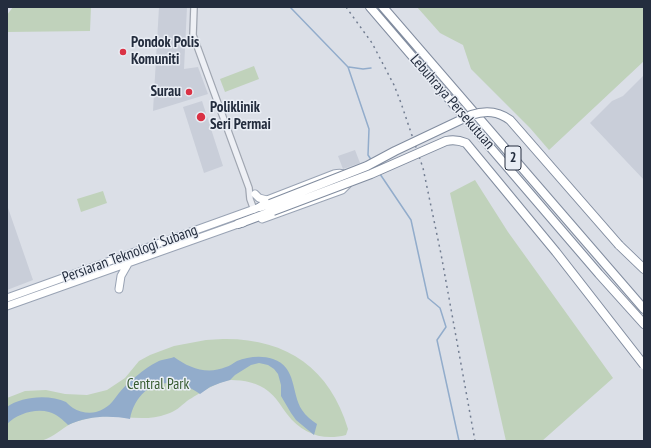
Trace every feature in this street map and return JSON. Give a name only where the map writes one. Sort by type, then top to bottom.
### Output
[{"type":"highway","name":"Lebuhraya Persekutuan","points":[[370,7],[599,274],[644,324]]},
{"type":"highway","name":"Lebuhraya Persekutuan","points":[[383,7],[644,309]]},
{"type":"highway","points":[[238,224],[270,205],[367,166],[395,150],[471,115],[479,112],[496,112],[510,120],[619,245],[644,269]]},
{"type":"highway","points":[[257,209],[371,174],[452,139],[466,143],[556,252],[644,365]]},
{"type":"main road","name":"Persiaran Teknologi Subang","points":[[7,298],[201,232],[238,224],[256,222],[342,190],[349,181],[345,174],[334,174],[270,205]]},
{"type":"main road","points":[[255,194],[270,205]]},
{"type":"main road","name":"Persiaran Teknologi Subang","points":[[7,306],[129,262],[257,209]]},
{"type":"main road","points":[[119,289],[121,276],[129,262]]},
{"type":"street","points":[[194,7],[194,35],[249,188],[250,199],[257,209]]},
{"type":"street","points":[[249,188],[255,194],[257,209]]},
{"type":"shaded area","points":[[159,7],[187,7],[184,69],[198,67],[208,94],[153,111]]},
{"type":"shaded area","points":[[644,75],[644,180],[590,123],[612,101],[623,96]]},
{"type":"shaded area","points":[[202,101],[223,166],[204,173],[183,107]]},
{"type":"shaded area","points":[[355,150],[360,163],[343,169],[338,156]]},
{"type":"shaded area","points":[[7,205],[33,280],[7,290]]},
{"type":"green space","points":[[13,7],[91,7],[90,31],[7,32],[7,15]]},
{"type":"green space","points":[[417,7],[644,7],[644,61],[549,150],[530,128],[471,69],[463,45],[440,33]]},
{"type":"green space","points":[[254,66],[259,79],[225,92],[220,79]]},
{"type":"green space","points":[[475,180],[508,232],[613,378],[542,441],[506,441],[450,193]]},
{"type":"green space","points":[[103,191],[107,203],[81,212],[77,199]]},
{"type":"green space","name":"Central Park","points":[[206,340],[246,340],[267,344],[285,351],[302,361],[317,373],[330,389],[340,408],[348,429],[346,435],[329,437],[306,431],[293,421],[274,396],[264,388],[251,382],[231,380],[208,388],[173,412],[158,417],[95,417],[73,423],[44,440],[28,442],[7,441],[7,398],[25,391],[46,390],[65,394],[87,395],[107,390],[125,378],[139,361],[150,355],[174,346]]},
{"type":"water","points":[[174,357],[192,367],[205,370],[227,367],[237,361],[254,357],[273,359],[281,363],[290,374],[296,396],[302,410],[317,424],[314,435],[296,420],[291,413],[281,396],[281,385],[278,374],[268,365],[259,363],[251,365],[230,380],[210,387],[200,394],[178,384],[167,383],[157,385],[148,389],[140,397],[134,406],[130,419],[99,417],[68,425],[55,414],[44,411],[32,411],[16,417],[7,424],[7,407],[20,400],[28,398],[44,397],[59,399],[81,412],[90,413],[104,409],[127,384],[142,372],[159,361]]},
{"type":"waterway","points":[[290,7],[348,67],[369,129],[368,155],[372,161]]},
{"type":"waterway","points":[[349,67],[363,69],[371,68]]},
{"type":"waterway","points":[[380,174],[411,220],[428,298],[440,308],[446,327],[437,340],[459,441]]},
{"type":"railway","points":[[346,7],[372,43],[394,85],[423,168],[441,254],[475,441]]},
{"type":"place","name":"Pondok Polis Komuniti","points":[[123,52]]},
{"type":"place","name":"Surau","points":[[189,92]]},
{"type":"place","name":"Poliklinik Seri Permai","points":[[201,117]]}]
